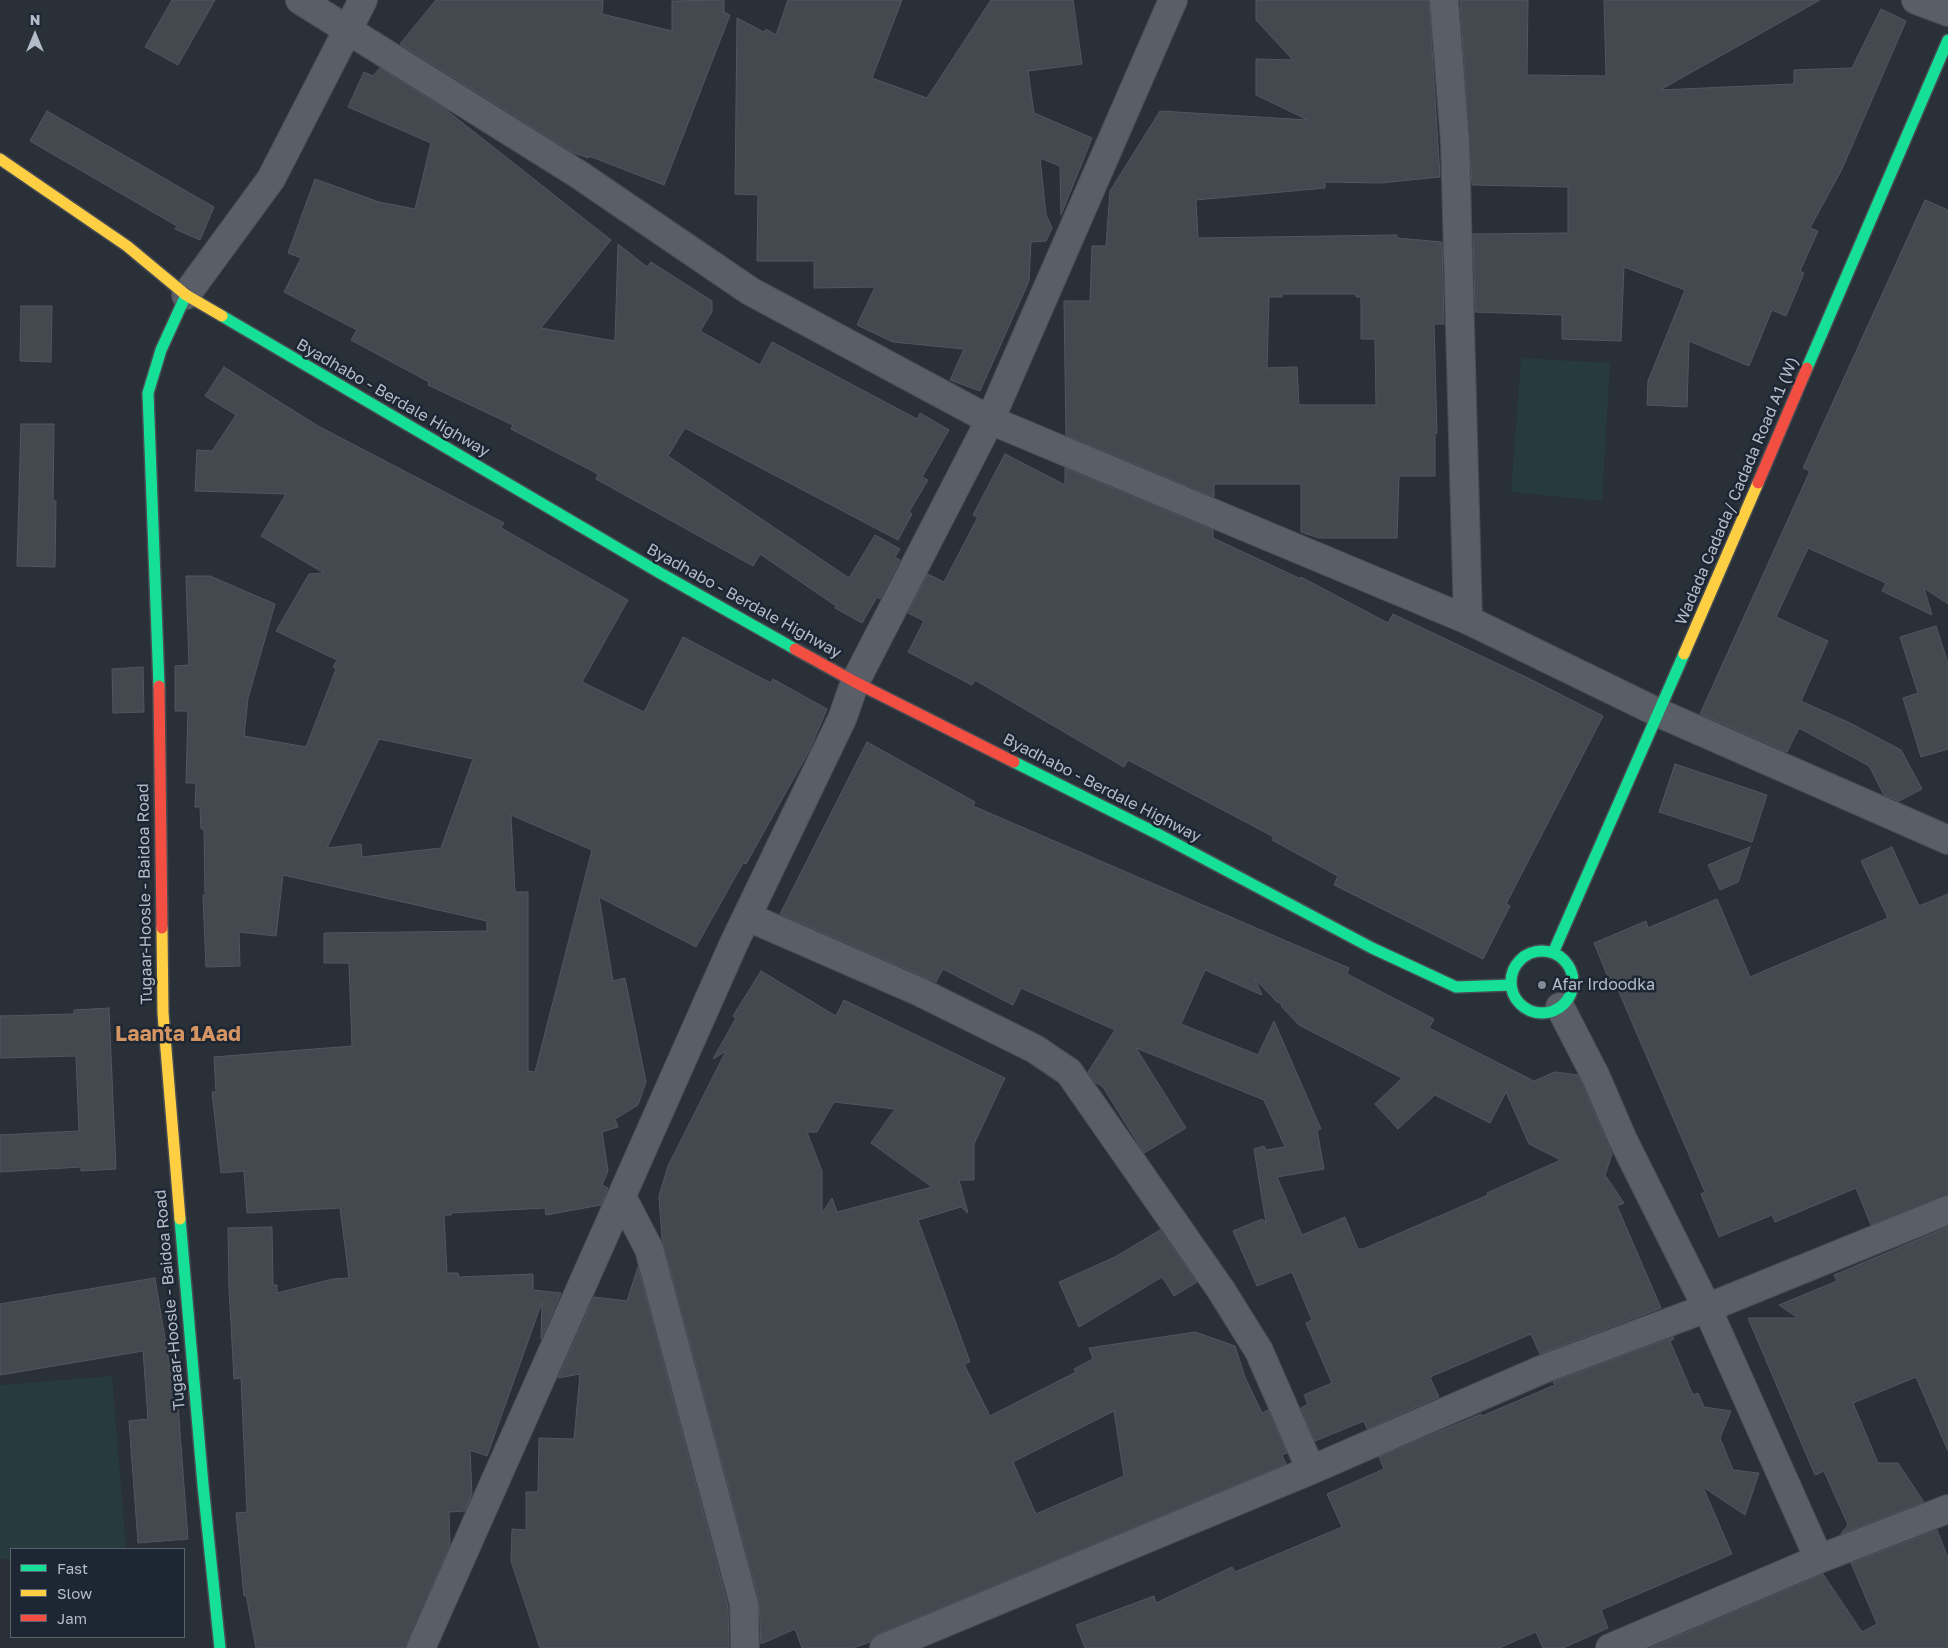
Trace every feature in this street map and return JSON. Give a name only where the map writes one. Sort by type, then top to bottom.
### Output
[{"type":"main road","name":"Wadada Cadada/ Cadada Road A1 (W)","points":[[1553,953],[1660,713],[1948,40]]},
{"type":"main road","name":"Byadhabo - Berdale Highway","points":[[0,159],[127,246],[186,295],[660,573],[855,682],[1156,833],[1372,948],[1456,987],[1511,985]]},
{"type":"main road","name":"Tugaar-Hoosle - Baidoa Road","points":[[186,295],[162,350],[148,393],[159,660],[163,1013],[203,1485],[220,1648]]},
{"type":"main road","points":[[1541,951],[1553,953],[1565,960],[1572,971],[1574,985],[1569,997],[1560,1007],[1548,1012],[1536,1012],[1524,1006],[1515,997],[1511,985],[1512,972],[1519,962],[1529,954],[1541,951]]},
{"type":"street","points":[[300,0],[578,174],[750,291],[990,420],[1468,620],[1660,713],[1948,840]]},
{"type":"street","points":[[186,295],[271,178],[363,0]]},
{"type":"street","points":[[421,1648],[734,943],[842,719],[855,682],[990,420],[1173,0]]},
{"type":"street","points":[[1444,0],[1455,143],[1468,620]]},
{"type":"street","points":[[1916,0],[1948,12]]},
{"type":"street","points":[[748,917],[920,992],[1035,1049],[1068,1072],[1221,1290],[1259,1351],[1311,1470]]},
{"type":"street","points":[[1560,1007],[1595,1075],[1623,1140],[1707,1308],[1819,1559]]},
{"type":"street","points":[[622,1196],[650,1249],[744,1604],[745,1648]]},
{"type":"street","points":[[884,1648],[1311,1470],[1541,1370],[1707,1308],[1948,1210]]},
{"type":"street","points":[[1627,1645],[1819,1559],[1948,1509]]},
{"type":"green space","points":[[1521,358],[1610,363],[1602,501],[1511,492]]},
{"type":"green space","points":[[112,1376],[126,1548],[10,1548],[10,1559],[0,1559],[0,1385]]},
{"type":"building","points":[[172,0],[215,0],[178,65],[145,47]]},
{"type":"building","points":[[436,0],[603,0],[602,14],[672,31],[672,1],[724,0],[724,12],[730,15],[664,185],[589,156],[588,158],[572,152],[400,44]]},
{"type":"building","points":[[788,0],[902,0],[872,78],[927,98],[991,0],[1073,0],[1082,64],[1028,71],[1034,113],[1092,138],[1061,215],[1060,166],[1040,158],[1046,214],[1052,228],[1046,241],[1031,242],[1029,281],[980,391],[950,380],[964,349],[893,342],[857,325],[875,287],[814,288],[814,261],[757,261],[758,195],[735,194],[737,18],[764,32],[766,29],[776,35]]},
{"type":"building","points":[[1256,0],[1429,0],[1440,177],[1380,183],[1325,182],[1325,188],[1196,200],[1198,238],[1397,235],[1397,238],[1442,242],[1444,324],[1434,324],[1437,433],[1435,433],[1435,476],[1399,476],[1397,538],[1319,538],[1301,532],[1301,484],[1214,484],[1214,497],[1066,435],[1064,301],[1090,301],[1092,246],[1106,246],[1110,191],[1160,111],[1308,120],[1256,95],[1256,59],[1293,60],[1256,20]],"holes":[[[1282,294],[1356,294],[1356,297],[1361,297],[1361,339],[1375,339],[1376,405],[1299,405],[1297,367],[1267,368],[1269,297],[1282,297]]]},
{"type":"building","points":[[1460,0],[1528,0],[1527,75],[1606,76],[1604,0],[1820,0],[1660,90],[1794,84],[1794,70],[1852,68],[1881,9],[1906,21],[1842,169],[1810,228],[1818,231],[1800,271],[1804,273],[1786,316],[1772,310],[1749,366],[1689,341],[1687,407],[1647,405],[1648,381],[1685,290],[1624,267],[1621,341],[1562,339],[1562,315],[1475,312],[1473,234],[1568,233],[1568,187],[1472,185]]},
{"type":"building","points":[[380,68],[445,109],[611,240],[541,328],[615,341],[618,244],[647,267],[651,262],[712,301],[712,312],[700,331],[760,365],[772,342],[917,419],[920,413],[949,430],[922,477],[928,480],[909,512],[912,514],[898,540],[685,428],[668,456],[849,578],[875,535],[900,549],[895,557],[900,560],[880,599],[877,597],[862,623],[835,608],[836,606],[760,554],[753,566],[596,479],[598,474],[511,429],[513,425],[428,385],[429,382],[351,340],[357,330],[284,292],[301,258],[288,253],[315,179],[379,202],[415,209],[431,143],[348,107],[364,72],[373,76]]},
{"type":"building","points":[[47,111],[214,207],[200,240],[175,229],[177,226],[30,141]]},
{"type":"building","points":[[1925,200],[1948,210],[1948,604],[1924,588],[1932,615],[1882,591],[1886,583],[1808,548],[1776,617],[1828,641],[1801,701],[1850,723],[1901,750],[1922,789],[1899,801],[1884,795],[1869,766],[1799,728],[1787,752],[1700,714],[1810,471],[1803,468]]},
{"type":"building","points":[[21,306],[52,306],[51,362],[20,361]]},
{"type":"building","points":[[224,367],[318,426],[504,523],[501,528],[628,600],[582,682],[644,712],[683,637],[771,683],[773,679],[827,709],[809,751],[746,864],[743,863],[696,947],[599,897],[613,981],[625,978],[646,1082],[638,1105],[615,1119],[618,1127],[602,1132],[608,1171],[602,1185],[608,1188],[601,1205],[546,1215],[545,1208],[451,1213],[451,1215],[444,1215],[447,1273],[458,1273],[459,1277],[533,1274],[533,1290],[561,1293],[541,1339],[542,1302],[487,1456],[470,1450],[472,1494],[465,1511],[449,1512],[450,1544],[406,1648],[256,1648],[246,1595],[244,1596],[236,1513],[247,1512],[241,1378],[234,1379],[228,1228],[272,1227],[273,1285],[277,1285],[277,1293],[333,1279],[349,1278],[340,1208],[247,1213],[244,1171],[221,1173],[212,1092],[216,1092],[214,1057],[352,1046],[349,963],[324,963],[324,933],[487,931],[487,921],[283,875],[276,936],[239,932],[240,966],[206,967],[203,895],[205,895],[204,829],[201,829],[200,807],[195,807],[196,783],[186,783],[188,711],[175,711],[175,666],[189,665],[186,576],[210,576],[275,604],[248,698],[244,736],[306,747],[336,669],[333,667],[337,660],[276,631],[309,574],[324,573],[261,536],[286,494],[195,491],[197,450],[212,451],[236,415],[205,396]],"holes":[[[379,739],[473,759],[441,848],[362,857],[361,844],[327,848]],[[511,815],[592,850],[535,1072],[528,1071],[528,892],[515,892]]]},
{"type":"building","points":[[21,424],[54,424],[53,501],[56,501],[55,567],[17,566]]},
{"type":"building","points":[[1005,454],[1065,485],[1065,468],[1213,530],[1213,538],[1301,579],[1301,577],[1388,623],[1393,614],[1603,716],[1506,904],[1510,906],[1483,959],[1334,885],[1338,876],[1272,840],[1274,837],[1128,760],[1124,767],[975,680],[972,685],[908,652],[924,621],[908,613],[928,574],[944,582],[978,517],[973,515]]},
{"type":"building","points":[[1936,626],[1948,663],[1948,749],[1921,757],[1903,698],[1918,693],[1900,637]]},
{"type":"building","points":[[143,667],[144,712],[113,713],[112,669]]},
{"type":"building","points":[[867,742],[975,802],[973,806],[1349,968],[1347,974],[1434,1019],[1429,1028],[1534,1081],[1555,1072],[1578,1075],[1612,1154],[1605,1175],[1624,1203],[1617,1206],[1661,1308],[1540,1354],[1531,1334],[1430,1377],[1439,1397],[1367,1429],[1364,1421],[1315,1441],[1301,1408],[1308,1404],[1304,1395],[1332,1383],[1306,1323],[1312,1320],[1292,1272],[1257,1286],[1233,1231],[1262,1219],[1266,1223],[1254,1149],[1264,1146],[1266,1150],[1285,1147],[1264,1100],[1136,1048],[1186,1128],[1144,1153],[1103,1087],[1095,1082],[1088,1072],[1115,1030],[1021,988],[1013,1005],[943,969],[936,982],[780,914]],"holes":[[[1205,970],[1262,995],[1255,979],[1277,1002],[1282,1004],[1281,1006],[1299,1025],[1402,1078],[1375,1104],[1398,1129],[1435,1095],[1490,1123],[1506,1092],[1529,1144],[1561,1160],[1487,1193],[1488,1195],[1363,1249],[1358,1249],[1345,1217],[1302,1235],[1277,1177],[1324,1169],[1317,1130],[1321,1129],[1274,1021],[1258,1055],[1181,1024]]]},
{"type":"building","points":[[1675,764],[1767,795],[1752,842],[1659,812]]},
{"type":"building","points":[[1750,847],[1738,882],[1720,890],[1708,865]]},
{"type":"building","points":[[1892,847],[1919,906],[1948,894],[1948,1195],[1871,1225],[1856,1188],[1775,1222],[1772,1215],[1719,1237],[1701,1194],[1705,1192],[1616,985],[1612,987],[1594,943],[1646,921],[1648,928],[1717,899],[1750,977],[1888,918],[1861,861]]},
{"type":"building","points":[[761,971],[836,1016],[844,1000],[1005,1078],[974,1144],[974,1180],[959,1180],[968,1213],[961,1207],[918,1220],[970,1362],[964,1364],[990,1416],[1076,1372],[1074,1369],[1093,1359],[1089,1348],[1195,1332],[1235,1346],[1245,1377],[1262,1413],[1268,1410],[1287,1453],[1282,1455],[1286,1464],[878,1634],[870,1642],[853,1648],[802,1648],[795,1629],[761,1644],[759,1600],[662,1239],[659,1196],[668,1166],[726,1051],[713,1059],[736,1018],[733,1016]],"holes":[[[834,1102],[895,1109],[871,1143],[932,1187],[837,1212],[832,1198],[822,1213],[822,1171],[807,1132],[817,1132]],[[1114,1411],[1124,1476],[1036,1514],[1013,1462]]]},
{"type":"building","points":[[109,1008],[116,1169],[81,1171],[81,1167],[0,1172],[0,1135],[79,1131],[76,1056],[0,1058],[0,1016],[74,1014],[74,1010]]},
{"type":"building","points":[[1948,1227],[1948,1451],[1916,1377],[1853,1403],[1878,1463],[1898,1463],[1924,1502],[1841,1534],[1848,1525],[1824,1471],[1815,1475],[1748,1318],[1798,1318],[1779,1305],[1837,1281],[1834,1275]]},
{"type":"building","points":[[1160,1230],[1197,1282],[1174,1296],[1162,1277],[1079,1327],[1059,1282],[1115,1257]]},
{"type":"building","points":[[638,1267],[728,1606],[729,1648],[540,1648],[511,1561],[512,1529],[526,1530],[526,1492],[538,1492],[539,1438],[574,1439],[580,1374],[558,1378],[594,1297],[627,1301]]},
{"type":"building","points":[[155,1278],[174,1393],[177,1392],[188,1539],[138,1543],[129,1421],[148,1419],[143,1351],[0,1375],[0,1304]]},
{"type":"building","points":[[1673,1337],[1674,1339],[1670,1341],[1693,1395],[1698,1393],[1704,1407],[1731,1411],[1720,1438],[1733,1470],[1759,1473],[1745,1515],[1703,1487],[1732,1554],[1601,1610],[1608,1628],[1563,1648],[1543,1648],[1536,1632],[1499,1648],[1085,1648],[1076,1625],[1154,1596],[1156,1603],[1232,1567],[1235,1572],[1342,1527],[1327,1494],[1384,1469],[1379,1457],[1555,1385],[1553,1382]]},
{"type":"building","points":[[1937,1530],[1948,1558],[1948,1648],[1650,1648],[1823,1574],[1862,1632],[1877,1624],[1851,1563]]},
{"type":"traffic: fast","points":[[1807,368],[1948,40]]},
{"type":"traffic: fast","points":[[159,686],[148,393],[161,350],[186,295]]},
{"type":"traffic: fast","points":[[222,316],[660,573],[795,649]]},
{"type":"traffic: fast","points":[[1553,953],[1684,654]]},
{"type":"traffic: fast","points":[[1014,762],[1156,833],[1372,948],[1456,987],[1511,985]]},
{"type":"traffic: fast","points":[[1542,951],[1554,954],[1564,960],[1570,970],[1573,982],[1570,994],[1564,1004],[1554,1010],[1542,1013],[1530,1010],[1520,1004],[1514,994],[1511,982],[1514,970],[1520,960],[1530,954],[1542,951]]},
{"type":"traffic: fast","points":[[180,1219],[203,1485],[220,1648]]},
{"type":"traffic: slow","points":[[0,159],[127,246],[186,295],[222,316]]},
{"type":"traffic: slow","points":[[1684,654],[1758,483]]},
{"type":"traffic: slow","points":[[162,928],[163,1013],[180,1219]]},
{"type":"traffic: jam","points":[[1758,483],[1807,368]]},
{"type":"traffic: jam","points":[[795,649],[855,682],[1014,762]]},
{"type":"traffic: jam","points":[[159,686],[162,928]]},
{"type":"place","name":"Afar Irdoodka","points":[[1542,985]]},
{"type":"district","name":"Laanta 1Aad","points":[[178,1034]]}]
